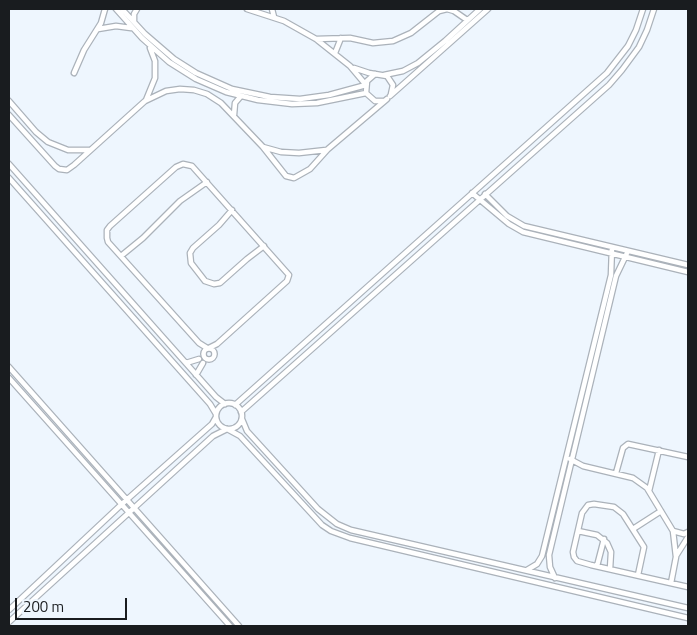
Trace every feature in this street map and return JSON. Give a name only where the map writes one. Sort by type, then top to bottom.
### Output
[{"type":"street","points":[[74,73],[84,50],[98,29],[105,9]]},
{"type":"street","points":[[116,9],[133,29],[189,69],[250,94],[280,98],[330,98],[366,85]]},
{"type":"street","points":[[122,9],[134,22],[149,45],[155,61],[156,70],[153,86],[145,101]]},
{"type":"street","points":[[134,22],[134,14],[137,9]]},
{"type":"street","points":[[247,9],[274,17],[316,39],[350,66],[366,85]]},
{"type":"street","points":[[255,11],[261,9]]},
{"type":"street","points":[[272,9],[274,17]]},
{"type":"street","points":[[316,39],[350,38],[373,43],[393,41],[411,33],[442,9],[454,11],[467,20]]},
{"type":"street","points":[[9,114],[59,169],[63,170],[71,168],[145,101],[159,94],[180,89],[194,90],[207,94],[221,103],[286,176],[290,178],[298,177],[310,169],[328,149],[389,97],[480,9]]},
{"type":"street","points":[[350,66],[375,74],[397,73],[413,66],[446,43],[488,9]]},
{"type":"street","points":[[9,164],[218,400],[225,404],[235,404],[607,73],[628,46],[643,9]]},
{"type":"street","points":[[241,412],[616,78],[647,30],[654,9]]},
{"type":"street","points":[[98,29],[116,26],[133,29]]},
{"type":"street","points":[[335,53],[341,38]]},
{"type":"street","points":[[149,45],[182,71],[210,86],[241,96],[283,104],[308,103],[366,93]]},
{"type":"street","points":[[375,74],[369,78],[366,85],[366,93],[372,99],[379,102],[389,97],[393,89],[392,82],[384,75]]},
{"type":"street","points":[[207,94],[210,86]]},
{"type":"street","points":[[234,116],[234,107],[241,96]]},
{"type":"street","points":[[369,115],[372,99]]},
{"type":"street","points":[[9,101],[36,132],[48,142],[68,150],[90,150]]},
{"type":"street","points":[[263,148],[299,153],[328,149]]},
{"type":"street","points":[[196,375],[204,356],[289,278],[288,272],[207,182],[190,165],[183,164],[176,167],[109,228],[107,240],[199,343],[204,356]]},
{"type":"street","points":[[9,178],[210,404],[219,425],[240,436],[322,525],[350,538],[688,618]]},
{"type":"street","points":[[121,256],[147,234],[180,201],[207,182]]},
{"type":"street","points":[[472,193],[509,224],[523,232],[688,272]]},
{"type":"street","points":[[485,194],[507,216],[524,226],[688,265]]},
{"type":"street","points":[[232,210],[219,225],[192,248],[190,253],[190,264],[205,281],[211,284],[220,282],[264,246]]},
{"type":"street","points":[[526,571],[537,564],[542,556],[611,275],[612,247]]},
{"type":"street","points":[[555,578],[550,567],[549,555],[616,276],[628,251]]},
{"type":"street","points":[[204,356],[212,358],[217,344]]},
{"type":"street","points":[[186,363],[214,352]]},
{"type":"street","points":[[9,367],[239,626]]},
{"type":"street","points":[[9,378],[230,626]]},
{"type":"street","points":[[9,610],[122,504],[212,424],[218,409],[225,404]]},
{"type":"street","points":[[235,404],[241,412],[247,432],[318,510],[328,519],[350,530],[688,608]]},
{"type":"street","points":[[9,622],[214,436],[237,427],[242,419]]},
{"type":"street","points":[[616,473],[623,448],[628,444],[688,457]]},
{"type":"street","points":[[649,491],[659,450]]},
{"type":"street","points":[[566,458],[583,466]]},
{"type":"street","points":[[564,465],[583,466],[616,473],[637,480],[649,491],[672,531],[676,557],[672,583]]},
{"type":"street","points":[[638,575],[644,547],[633,528],[618,509],[594,504],[588,505],[583,510],[573,552],[574,557],[579,562],[688,587]]},
{"type":"street","points":[[633,528],[661,511]]},
{"type":"street","points":[[578,531],[597,535],[604,539],[611,552],[610,569]]},
{"type":"street","points":[[672,531],[684,534],[688,532]]},
{"type":"street","points":[[676,557],[688,537]]},
{"type":"street","points":[[598,566],[604,539]]},
{"type":"street","points":[[461,565],[463,556]]}]
